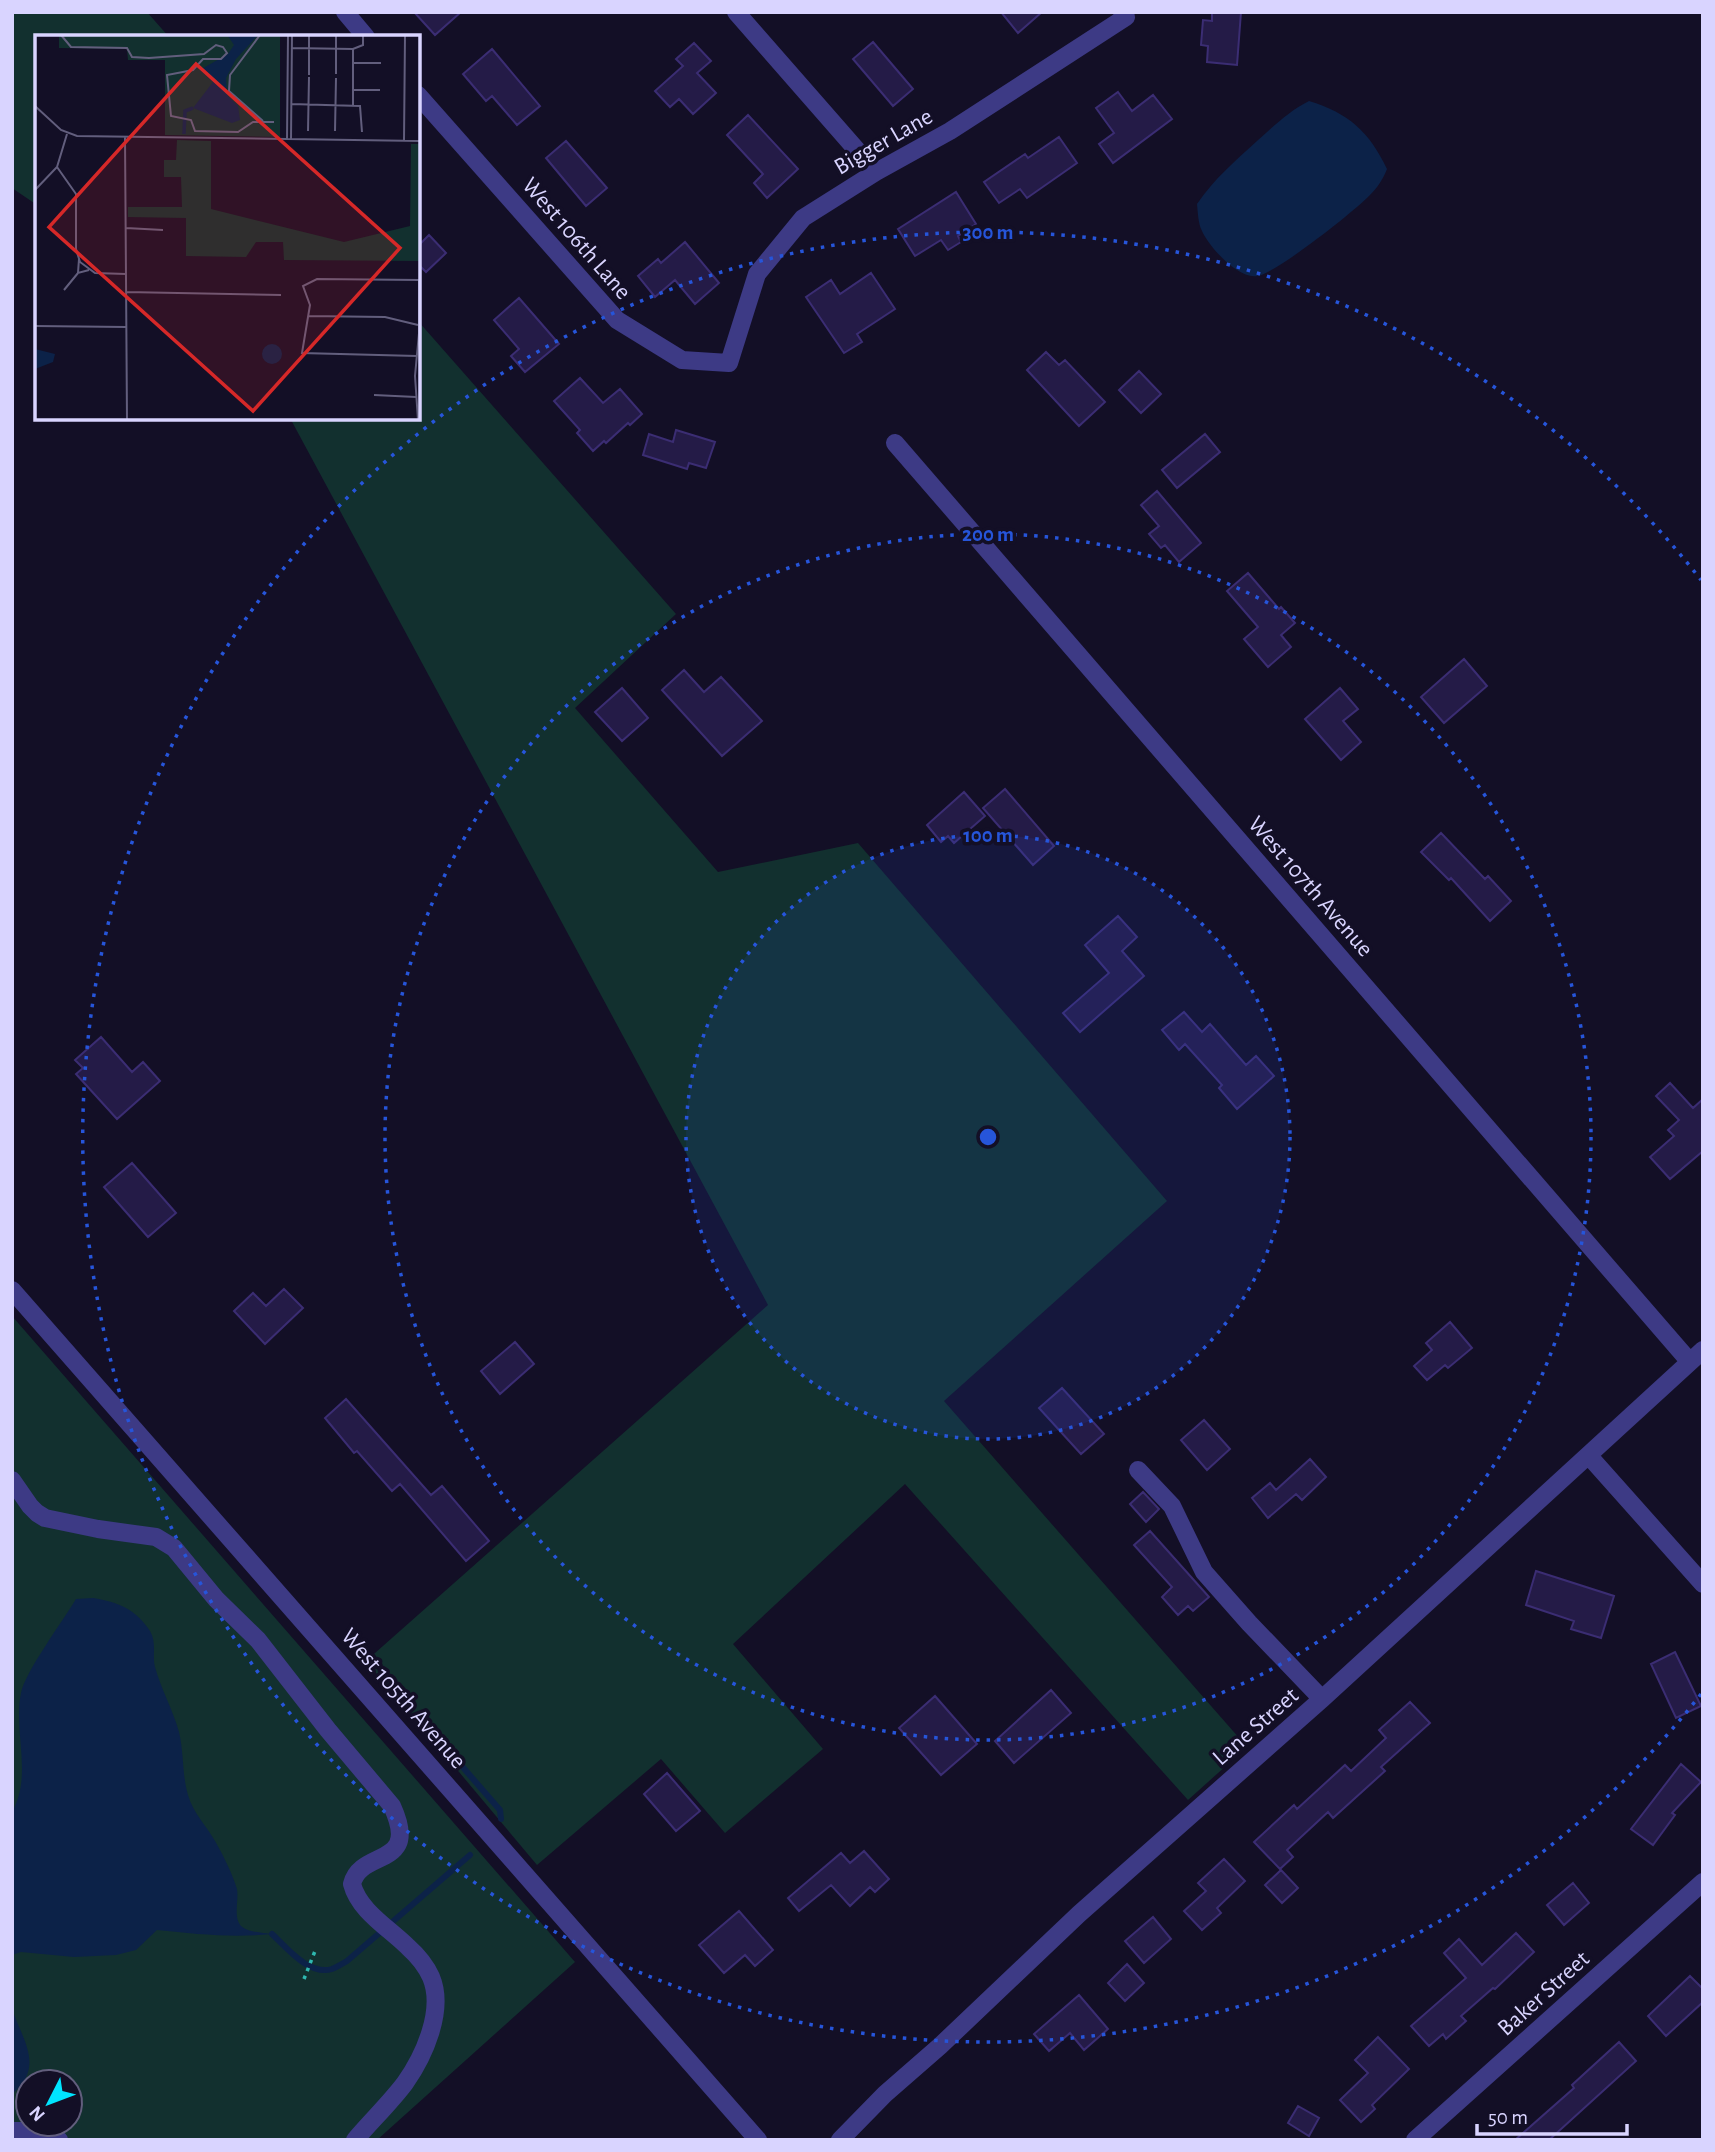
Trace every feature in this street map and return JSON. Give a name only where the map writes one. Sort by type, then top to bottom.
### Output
[{"type":"street","points":[[345,12],[364,35]]},
{"type":"street","points":[[736,12],[876,172]]},
{"type":"street","name":"Bigger Lane","points":[[729,363],[757,274],[803,218],[876,172],[950,131],[1124,15]]},
{"type":"street","name":"West 106th Lane","points":[[420,98],[617,320],[682,360],[729,363]]},
{"type":"street","name":"West 107th Avenue","points":[[895,443],[1696,1356]]},
{"type":"street","name":"West 105th Avenue","points":[[12,1290],[758,2140]]},
{"type":"street","name":"Lane Street","points":[[840,2140],[885,2094],[940,2046],[1079,1914],[1322,1699],[1696,1356]]},
{"type":"street","points":[[1589,1456],[1703,1584]]},
{"type":"street","points":[[1138,1471],[1172,1506],[1204,1572],[1322,1699]]},
{"type":"street","points":[[12,1480],[30,1506],[46,1518],[99,1530],[156,1537],[174,1548],[216,1599],[258,1640],[391,1806],[398,1821],[400,1837],[396,1848],[358,1873],[352,1884],[362,1904],[419,1959],[430,1977],[435,2006],[431,2027],[417,2064],[355,2140]]},
{"type":"street","name":"Baker Street","points":[[1415,2140],[1703,1882]]},
{"type":"street","points":[[12,2131],[33,2131],[59,2140]]},
{"type":"path","points":[[304,1979],[315,1951]]},
{"type":"green space","points":[[12,12],[147,12],[167,35],[35,35],[35,204],[12,188]]},
{"type":"green space","points":[[420,323],[676,614],[575,708],[718,872],[858,843],[1167,1201],[944,1401],[1247,1747],[1188,1800],[905,1484],[733,1644],[823,1749],[725,1833],[661,1759],[537,1865],[366,1661],[768,1305],[291,420],[420,420]]},
{"type":"green space","points":[[12,1316],[575,1962],[377,2140],[12,2140]]},
{"type":"water","points":[[1309,101],[1335,111],[1356,125],[1373,144],[1387,169],[1373,192],[1333,227],[1280,265],[1266,273],[1249,276],[1225,261],[1211,245],[1201,228],[1197,204],[1241,156],[1282,119]]},
{"type":"water","points":[[93,1598],[126,1608],[139,1617],[150,1631],[155,1667],[179,1732],[190,1801],[218,1846],[233,1877],[241,1926],[247,1930],[272,1934],[228,1936],[157,1930],[136,1950],[116,1955],[74,1957],[21,1952],[12,1955],[12,1812],[21,1783],[21,1693],[37,1660],[76,1599]]},
{"type":"water","points":[[12,2009],[26,2043],[29,2064],[28,2068],[14,2068],[12,2094]]},
{"type":"building","points":[[414,12],[461,12],[435,35]]},
{"type":"building","points":[[1001,12],[1042,12],[1018,33]]},
{"type":"building","points":[[1212,12],[1241,12],[1237,65],[1207,62],[1208,46],[1201,45],[1203,20],[1212,21]]},
{"type":"building","points":[[873,42],[913,89],[893,106],[853,59]]},
{"type":"building","points":[[694,43],[711,61],[697,73],[716,93],[693,114],[679,99],[670,107],[655,91],[683,66],[676,59]]},
{"type":"building","points":[[492,49],[540,106],[517,125],[492,96],[486,101],[463,74]]},
{"type":"building","points":[[1118,92],[1132,111],[1153,95],[1172,119],[1113,163],[1099,144],[1114,133],[1096,108]]},
{"type":"building","points":[[748,115],[798,169],[767,198],[754,183],[763,174],[727,135]]},
{"type":"building","points":[[1059,137],[1077,163],[1027,198],[1020,189],[999,203],[984,182],[1025,154],[1028,158]]},
{"type":"building","points":[[566,141],[607,188],[586,206],[546,158]]},
{"type":"building","points":[[956,192],[976,224],[958,236],[961,242],[948,250],[941,240],[915,256],[898,229]]},
{"type":"building","points":[[429,235],[446,253],[426,272],[420,266],[420,244]]},
{"type":"building","points":[[685,242],[719,283],[695,304],[675,280],[655,297],[638,276],[658,259],[661,263]]},
{"type":"building","points":[[871,273],[895,309],[857,334],[862,342],[844,353],[806,297],[831,280],[840,294]]},
{"type":"building","points":[[519,298],[559,344],[525,372],[511,356],[519,349],[494,320]]},
{"type":"building","points":[[1046,352],[1059,365],[1065,360],[1105,402],[1079,426],[1027,370]]},
{"type":"building","points":[[1139,371],[1161,394],[1141,413],[1119,390]]},
{"type":"building","points":[[580,378],[603,403],[620,389],[642,414],[593,451],[577,433],[580,430],[554,401]]},
{"type":"building","points":[[676,430],[715,442],[706,468],[689,463],[687,469],[643,455],[649,434],[673,442]]},
{"type":"building","points":[[1205,434],[1220,452],[1177,488],[1162,470]]},
{"type":"building","points":[[1157,491],[1201,543],[1179,562],[1165,545],[1161,548],[1149,534],[1159,526],[1141,505]]},
{"type":"building","points":[[1248,573],[1295,623],[1281,635],[1291,647],[1268,667],[1244,639],[1258,627],[1227,591]]},
{"type":"building","points":[[1464,659],[1487,686],[1444,723],[1421,697]]},
{"type":"building","points":[[684,670],[704,692],[721,677],[762,721],[722,756],[662,690]]},
{"type":"building","points":[[622,688],[648,718],[622,741],[595,712]]},
{"type":"building","points":[[1340,688],[1358,709],[1343,721],[1361,742],[1341,760],[1305,719]]},
{"type":"building","points":[[1005,789],[1054,846],[1033,865],[983,808]]},
{"type":"building","points":[[964,792],[985,816],[954,843],[948,836],[941,842],[927,825]]},
{"type":"building","points":[[1441,833],[1485,879],[1488,876],[1511,901],[1490,921],[1451,878],[1449,880],[1421,852]]},
{"type":"building","points":[[1118,916],[1137,937],[1122,951],[1144,976],[1080,1032],[1063,1013],[1109,973],[1085,945]]},
{"type":"building","points":[[1184,1012],[1202,1032],[1210,1024],[1246,1065],[1256,1056],[1274,1076],[1237,1109],[1219,1088],[1222,1085],[1185,1044],[1179,1050],[1162,1030]]},
{"type":"building","points":[[101,1037],[132,1072],[143,1062],[160,1081],[117,1119],[76,1074],[83,1068],[75,1060]]},
{"type":"building","points":[[1670,1083],[1693,1108],[1703,1099],[1703,1151],[1670,1179],[1650,1157],[1674,1136],[1668,1130],[1679,1120],[1656,1096]]},
{"type":"building","points":[[132,1163],[176,1213],[148,1237],[104,1187]]},
{"type":"building","points":[[284,1289],[303,1308],[265,1344],[234,1311],[253,1293],[266,1306]]},
{"type":"building","points":[[1450,1322],[1472,1348],[1448,1368],[1445,1365],[1427,1380],[1414,1366],[1432,1350],[1426,1343]]},
{"type":"building","points":[[515,1342],[534,1364],[500,1394],[481,1371]]},
{"type":"building","points":[[1062,1388],[1104,1434],[1081,1454],[1039,1408]]},
{"type":"building","points":[[346,1399],[431,1495],[442,1486],[489,1541],[466,1561],[400,1484],[392,1491],[357,1451],[354,1453],[325,1418]]},
{"type":"building","points":[[1204,1420],[1230,1449],[1207,1470],[1181,1440]]},
{"type":"building","points":[[1310,1459],[1326,1477],[1302,1500],[1296,1494],[1268,1518],[1252,1498],[1270,1483],[1276,1490]]},
{"type":"building","points":[[1143,1492],[1159,1509],[1146,1522],[1130,1504]]},
{"type":"building","points":[[1150,1531],[1209,1597],[1193,1611],[1188,1606],[1178,1615],[1162,1597],[1172,1587],[1134,1545]]},
{"type":"building","points":[[1536,1571],[1614,1596],[1601,1638],[1571,1629],[1574,1621],[1526,1605]]},
{"type":"building","points":[[1675,1652],[1701,1706],[1676,1718],[1651,1664]]},
{"type":"building","points":[[1051,1690],[1071,1713],[1014,1763],[995,1741]]},
{"type":"building","points":[[935,1696],[977,1744],[941,1775],[899,1728]]},
{"type":"building","points":[[1410,1702],[1430,1723],[1381,1767],[1385,1771],[1333,1818],[1328,1812],[1287,1850],[1293,1857],[1280,1869],[1254,1842],[1294,1805],[1297,1809],[1345,1765],[1351,1771],[1386,1738],[1379,1730]]},
{"type":"building","points":[[1681,1764],[1701,1782],[1672,1813],[1675,1815],[1653,1845],[1631,1829]]},
{"type":"building","points":[[667,1773],[700,1811],[676,1831],[644,1794]]},
{"type":"building","points":[[864,1851],[889,1879],[875,1892],[870,1887],[850,1906],[831,1885],[799,1911],[788,1898],[841,1853],[850,1863]]},
{"type":"building","points":[[1224,1859],[1245,1881],[1217,1908],[1221,1913],[1202,1930],[1184,1911],[1206,1891],[1198,1883]]},
{"type":"building","points":[[1281,1870],[1298,1888],[1282,1903],[1265,1885]]},
{"type":"building","points":[[1573,1883],[1589,1903],[1564,1925],[1547,1905]]},
{"type":"building","points":[[739,1911],[773,1950],[755,1966],[745,1955],[724,1973],[699,1945]]},
{"type":"building","points":[[1153,1917],[1171,1939],[1144,1963],[1125,1941]]},
{"type":"building","points":[[1516,1933],[1534,1952],[1495,1989],[1461,2016],[1466,2021],[1446,2039],[1443,2034],[1429,2046],[1411,2026],[1466,1978],[1444,1953],[1459,1939],[1482,1965]]},
{"type":"building","points":[[1127,1964],[1144,1983],[1125,2001],[1108,1983]]},
{"type":"building","points":[[1690,1976],[1703,1989],[1703,2002],[1666,2036],[1648,2016]]},
{"type":"building","points":[[1079,1995],[1108,2029],[1084,2050],[1070,2033],[1049,2051],[1034,2034]]},
{"type":"building","points":[[1378,2037],[1409,2069],[1372,2105],[1375,2109],[1361,2122],[1340,2100],[1368,2073],[1355,2060]]},
{"type":"building","points":[[1619,2042],[1636,2061],[1549,2140],[1515,2140],[1574,2088],[1572,2085]]},
{"type":"building","points":[[1298,2106],[1319,2118],[1309,2136],[1288,2123]]},
{"type":"waterway","points":[[427,1726],[500,1810],[501,1819]]},
{"type":"waterway","points":[[272,1934],[307,1965],[323,1970],[332,1969],[347,1961],[470,1855]]}]
